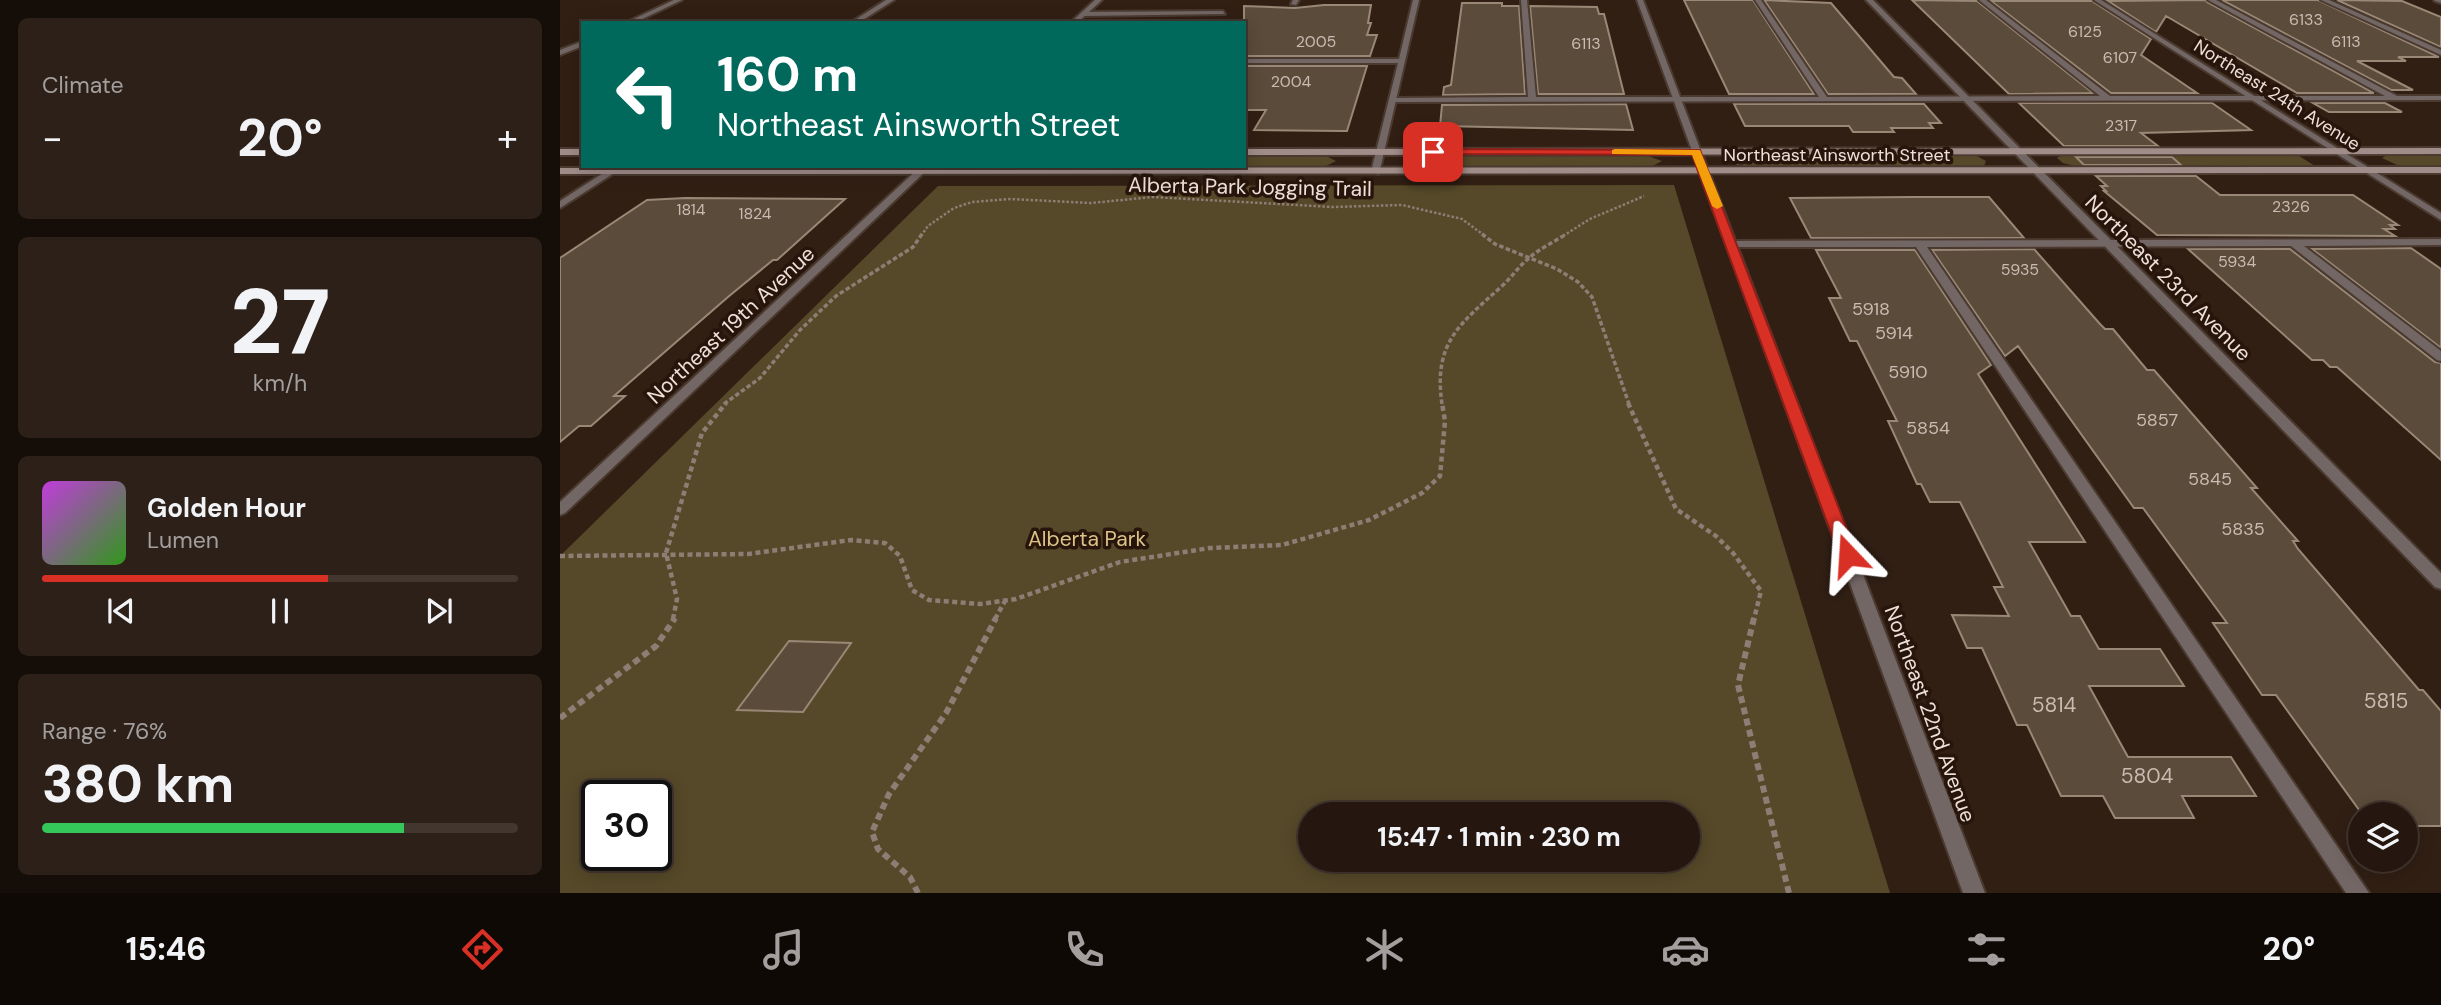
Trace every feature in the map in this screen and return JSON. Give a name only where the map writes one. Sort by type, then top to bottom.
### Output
[{"type":"street","points":[[632,21],[679,0]]},
{"type":"street","points":[[856,21],[891,0]]},
{"type":"street","points":[[1075,21],[1099,0]]},
{"type":"street","points":[[1376,172],[1416,0]]},
{"type":"street","points":[[1524,0],[1532,100]]},
{"type":"street","name":"Northeast 22nd Avenue","points":[[1640,0],[1974,893]]},
{"type":"street","points":[[1758,0],[1825,99]]},
{"type":"street","name":"Northeast 23rd Avenue","points":[[1868,0],[2441,583]]},
{"type":"street","points":[[1982,0],[2109,99]]},
{"type":"street","name":"Northeast 24th Avenue","points":[[2097,0],[2441,216]]},
{"type":"street","points":[[2211,0],[2397,98]]},
{"type":"street","points":[[2324,0],[2441,53]]},
{"type":"street","points":[[1084,13],[1223,13]]},
{"type":"street","points":[[560,53],[581,44]]},
{"type":"street","points":[[1246,61],[1402,61]]},
{"type":"street","points":[[1393,100],[2441,98]]},
{"type":"street","name":"Northeast Ainsworth Street","points":[[1246,152],[2441,151]]},
{"type":"street","points":[[560,152],[581,152]]},
{"type":"street","points":[[560,205],[618,169]]},
{"type":"street","name":"Northeast 19th Avenue","points":[[560,510],[925,169]]},
{"type":"street","name":"Northeast Ainsworth Street","points":[[560,171],[2441,170]]},
{"type":"street","points":[[1732,244],[2441,242]]},
{"type":"street","points":[[1919,243],[2358,893]]},
{"type":"street","points":[[2294,243],[2441,357]]},
{"type":"path","points":[[560,556],[748,554],[851,540],[886,543],[900,556],[912,590],[929,600],[979,604],[1016,599],[1121,562],[1210,548],[1282,545],[1369,520],[1422,493],[1440,476],[1445,421],[1439,383],[1441,362],[1456,328],[1510,279],[1528,258],[1590,219],[1649,194]]},
{"type":"path","name":"Alberta Park Jogging Trail","points":[[666,553],[702,433],[723,405],[760,378],[800,330],[836,296],[913,247],[928,226],[954,208],[972,202],[1010,199],[1091,203],[1153,197],[1332,207],[1402,205],[1462,219],[1495,244],[1557,269],[1578,282],[1592,297],[1621,386],[1676,509],[1716,537],[1733,553],[1761,591],[1738,685],[1789,893]]},
{"type":"path","points":[[560,718],[656,646],[668,631],[675,617],[677,599],[666,553]]},
{"type":"path","points":[[918,893],[910,877],[878,849],[872,832],[889,794],[946,713],[1006,601]]},
{"type":"green space","points":[[2063,154],[2296,154],[2315,166],[2075,166],[2063,163],[2057,158]]},
{"type":"green space","points":[[1975,155],[1986,161],[1984,166],[1751,167],[1737,165],[1731,161],[1734,157]]},
{"type":"green space","points":[[2387,155],[2441,155],[2441,166],[2397,165],[2382,158]]},
{"type":"green space","points":[[1246,156],[1326,156],[1336,161],[1324,167],[1246,167]]},
{"type":"green space","points":[[1420,156],[1648,156],[1662,161],[1651,167],[1419,167],[1407,163],[1408,159]]},
{"type":"green space","name":"Alberta Park","points":[[1674,185],[1890,893],[560,893],[560,556],[938,186]]},
{"type":"building","points":[[1684,0],[1753,0],[1814,94],[1729,94]]},
{"type":"building","points":[[1764,0],[1831,3],[1894,77],[1902,78],[1916,94],[1828,94]]},
{"type":"building","points":[[1912,0],[1977,1],[2093,93],[2009,94]]},
{"type":"building","points":[[2206,0],[2374,93],[2297,93],[2166,16],[2156,32],[2108,1]]},
{"type":"building","points":[[2222,0],[2318,0],[2439,57],[2398,57],[2406,61],[2357,61],[2413,90],[2391,90]]},
{"type":"building","points":[[2337,0],[2402,1],[2441,17],[2441,47]]},
{"type":"building","points":[[1991,1],[2092,1],[2151,39],[2141,55],[2197,93],[2111,93]]},
{"type":"building","points":[[1462,3],[1502,3],[1502,6],[1519,6],[1525,94],[1443,95],[1444,87],[1451,85]]},
{"type":"building","points":[[1371,5],[1368,23],[1371,23],[1367,35],[1377,35],[1370,56],[1246,56],[1244,6],[1295,8]]},
{"type":"building","points":[[1530,6],[1597,7],[1599,14],[1604,14],[1624,94],[1538,94]]},
{"type":"building","points":[[1246,66],[1367,66],[1347,131],[1254,130],[1266,110],[1246,110]]},
{"type":"building","points":[[2019,103],[2212,103],[2251,130],[2141,133],[2158,146],[2064,146]]},
{"type":"building","points":[[2313,103],[2385,103],[2402,112],[2329,112]]},
{"type":"building","points":[[1626,104],[1633,130],[1440,126],[1442,105]]},
{"type":"building","points":[[1734,104],[1924,104],[1941,123],[1929,123],[1933,128],[1891,128],[1894,132],[1853,132],[1849,126],[1745,126]]},
{"type":"building","points":[[2076,157],[2172,157],[2181,165],[2084,165]]},
{"type":"building","points":[[2096,176],[2196,176],[2220,195],[2353,195],[2398,225],[2390,225],[2395,229],[2384,229],[2395,236],[2157,235],[2104,191],[2101,186],[2107,186]]},
{"type":"building","points":[[1989,197],[2024,238],[1811,238],[1790,198]]},
{"type":"building","points":[[845,199],[777,260],[773,260],[728,297],[614,396],[625,396],[591,426],[579,426],[560,442],[560,258],[647,200]]},
{"type":"building","points":[[2411,248],[2441,269],[2441,348],[2312,249]]},
{"type":"building","points":[[2034,249],[2100,324],[2105,329],[2113,329],[2147,370],[2154,370],[2257,488],[2251,488],[2298,541],[2293,541],[2298,549],[2419,690],[2423,690],[2441,711],[2441,826],[2418,826],[2418,802],[2353,802],[2276,695],[2262,695],[2213,623],[2227,623],[2143,508],[2134,508],[2018,346],[2005,356],[1932,250]]},
{"type":"building","points":[[2188,249],[2290,249],[2435,362],[2441,363],[2441,460],[2337,367],[2330,367],[2323,360],[2312,360]]},
{"type":"building","points":[[1816,250],[1915,250],[1991,365],[1978,374],[2085,542],[2029,542],[2071,616],[2080,616],[2099,649],[2160,649],[2184,686],[2089,686],[2128,757],[2231,757],[2256,796],[2182,796],[2194,818],[2115,818],[2103,796],[2061,796],[2027,725],[2017,725],[1982,648],[1967,648],[1952,615],[2009,616],[1994,587],[2003,587],[1960,502],[1930,502],[1921,484],[1917,484],[1888,421],[1897,421],[1857,341],[1850,341],[1829,298],[1841,298]]},
{"type":"building","points":[[789,641],[851,643],[803,712],[737,710]]},
{"type":"slow traffic","points":[[1615,152],[1696,152],[1717,206]]},
{"type":"route","points":[[1433,152],[1696,152],[1848,555]]}]
